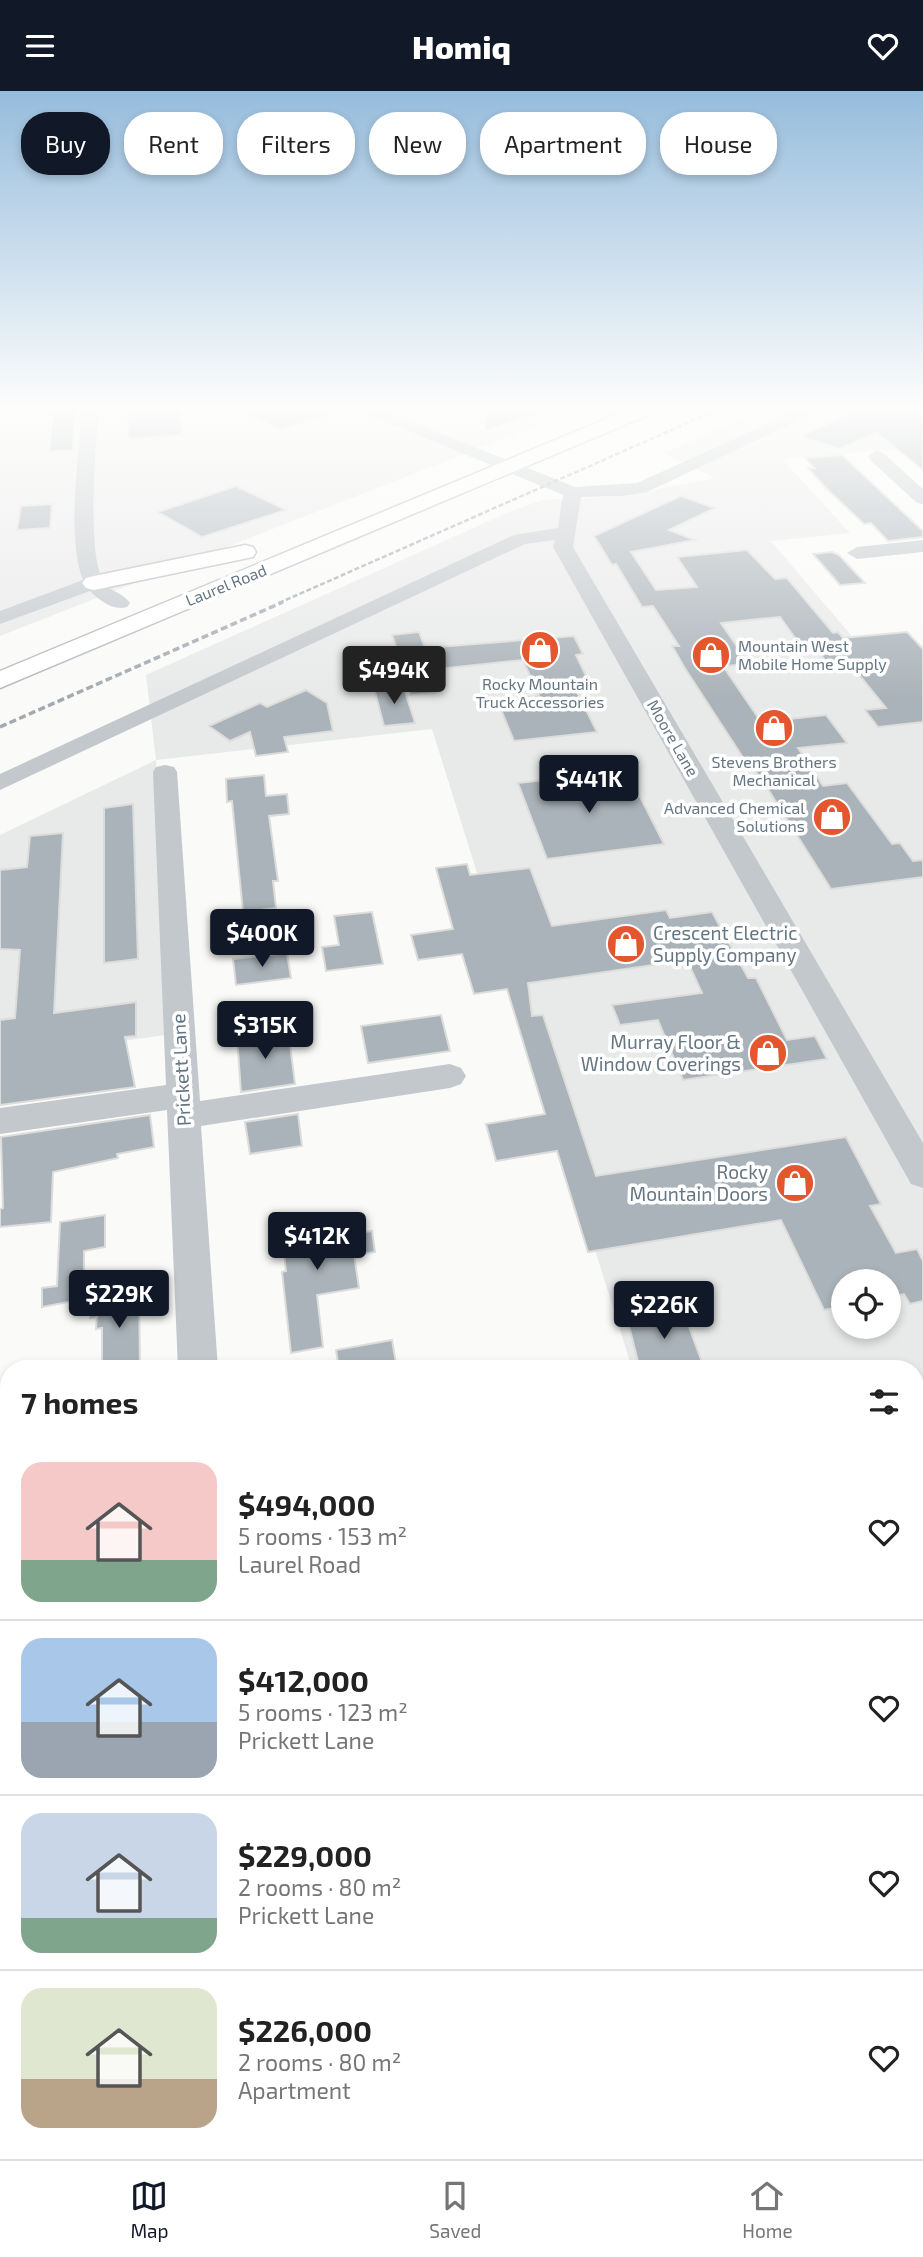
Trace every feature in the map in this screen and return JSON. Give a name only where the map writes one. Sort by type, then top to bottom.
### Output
[{"type":"main road","name":"Laurel Road","points":[[0,680],[231,583],[402,506]]},
{"type":"main road","name":"Laurel Road","points":[[96,613],[270,542]]},
{"type":"main road","points":[[94,583],[245,552]]},
{"type":"main road","points":[[120,603],[135,606],[162,603],[231,583]]},
{"type":"main road","points":[[70,650],[123,617],[125,611],[120,603]]},
{"type":"street","points":[[86,506],[85,546],[88,569],[94,583],[120,603]]},
{"type":"street","name":"Moore Lane","points":[[574,506],[563,547],[923,1174]]},
{"type":"street","points":[[0,783],[521,539],[565,533]]},
{"type":"street","points":[[857,553],[923,546]]},
{"type":"street","points":[[3,615],[94,583]]},
{"type":"street","name":"Prickett Lane","points":[[166,772],[197,1360]]},
{"type":"street","points":[[0,1121],[183,1106],[450,1076]]},
{"type":"shaded area","points":[[0,506],[332,506],[0,636]]},
{"type":"shaded area","points":[[527,506],[825,506],[850,533],[771,541],[923,720],[923,1360],[629,1360],[432,729],[156,760],[146,675]]},
{"type":"shaded area","points":[[156,760],[166,1035],[0,1058],[0,835]]},
{"type":"building","points":[[21,506],[52,506],[50,528],[17,530]]},
{"type":"building","points":[[177,506],[277,506],[286,510],[202,537],[158,512]]},
{"type":"building","points":[[660,506],[708,506],[715,508],[669,530],[695,540],[631,552],[656,590],[697,587],[677,557],[747,550],[775,579],[787,578],[833,633],[838,632],[843,638],[907,632],[923,649],[923,722],[878,727],[865,710],[886,708],[848,661],[828,664],[811,642],[803,649],[780,617],[721,623],[749,664],[723,666],[761,722],[826,715],[847,743],[798,748],[823,786],[847,783],[892,844],[900,843],[913,861],[923,860],[923,877],[831,889],[766,786],[747,759],[744,759],[686,670],[672,646],[679,646],[653,606],[642,607],[616,564],[612,565],[594,536]]},
{"type":"building","points":[[845,506],[896,506],[923,531],[923,537],[888,541],[871,523],[864,524]]},
{"type":"building","points":[[832,552],[839,555],[865,583],[840,585],[813,554]]},
{"type":"building","points":[[419,632],[425,648],[574,636],[583,654],[576,655],[587,678],[571,680],[597,732],[514,741],[497,700],[539,696],[523,660],[427,670],[435,693],[410,695],[406,674],[392,635]]},
{"type":"building","points":[[403,685],[415,723],[384,726],[374,688]]},
{"type":"building","points":[[306,690],[327,703],[333,731],[284,737],[288,752],[256,756],[250,732],[230,741],[209,726],[260,703],[267,707]]},
{"type":"building","points":[[627,771],[664,844],[547,859],[518,783]]},
{"type":"building","points":[[264,775],[266,796],[287,794],[289,814],[269,816],[278,881],[273,881],[276,908],[243,912],[232,801],[227,802],[226,779]]},
{"type":"building","points":[[133,804],[138,959],[104,963],[104,808]]},
{"type":"building","points":[[63,833],[54,1013],[136,1002],[136,1036],[125,1037],[135,1087],[0,1105],[0,1020],[15,1018],[20,950],[0,949],[0,870],[27,867],[30,836]]},
{"type":"building","points":[[467,864],[470,875],[530,868],[552,926],[666,910],[670,918],[712,912],[748,978],[756,978],[787,1040],[815,1036],[827,1059],[683,1080],[658,1020],[620,1025],[612,1005],[702,993],[687,960],[528,983],[532,1016],[543,1015],[596,1176],[846,1137],[881,1204],[870,1206],[896,1253],[917,1249],[923,1261],[923,1301],[910,1304],[904,1294],[901,1295],[901,1269],[831,1269],[831,1309],[824,1310],[781,1220],[588,1252],[557,1151],[496,1161],[486,1124],[545,1114],[507,989],[474,994],[462,954],[418,960],[411,935],[453,929],[436,868]]},
{"type":"building","points":[[372,912],[383,964],[326,971],[322,947],[339,945],[334,916]]},
{"type":"building","points":[[287,953],[291,978],[236,985],[233,959]]},
{"type":"building","points":[[441,1015],[450,1051],[368,1063],[361,1026]]},
{"type":"building","points":[[288,1029],[295,1084],[241,1092],[237,1036]]},
{"type":"building","points":[[298,1114],[302,1146],[250,1154],[245,1122]]},
{"type":"building","points":[[150,1115],[154,1147],[53,1172],[51,1222],[0,1227],[0,1209],[3,1208],[1,1137]]},
{"type":"building","points":[[326,1214],[328,1225],[342,1223],[344,1235],[372,1231],[375,1252],[354,1255],[359,1288],[317,1295],[323,1347],[291,1353],[282,1272],[286,1271],[280,1222]]},
{"type":"building","points":[[105,1215],[105,1247],[84,1251],[84,1299],[42,1307],[42,1288],[57,1286],[60,1222]]},
{"type":"building","points":[[139,1292],[140,1360],[102,1360],[102,1328],[96,1329],[97,1317],[90,1318],[90,1299]]},
{"type":"building","points":[[682,1308],[701,1360],[638,1360],[627,1318]]},
{"type":"building","points":[[392,1340],[395,1360],[338,1360],[336,1350]]},
{"type":"railway","points":[[279,603],[500,506]]},
{"type":"railway","points":[[0,727],[283,602]]},
{"type":"place","name":"Rocky Mountain Truck Accessories","points":[[540,650]]},
{"type":"place","name":"Mountain West Mobile Home Supply","points":[[711,655]]},
{"type":"place","name":"Stevens Brothers Mechanical","points":[[774,728]]},
{"type":"place","name":"Advanced Chemical Solutions","points":[[832,817]]},
{"type":"place","name":"Crescent Electric Supply Company","points":[[626,944]]},
{"type":"place","name":"Murray Floor & Window Coverings","points":[[768,1053]]},
{"type":"place","name":"Rocky Mountain Doors","points":[[795,1183]]}]
